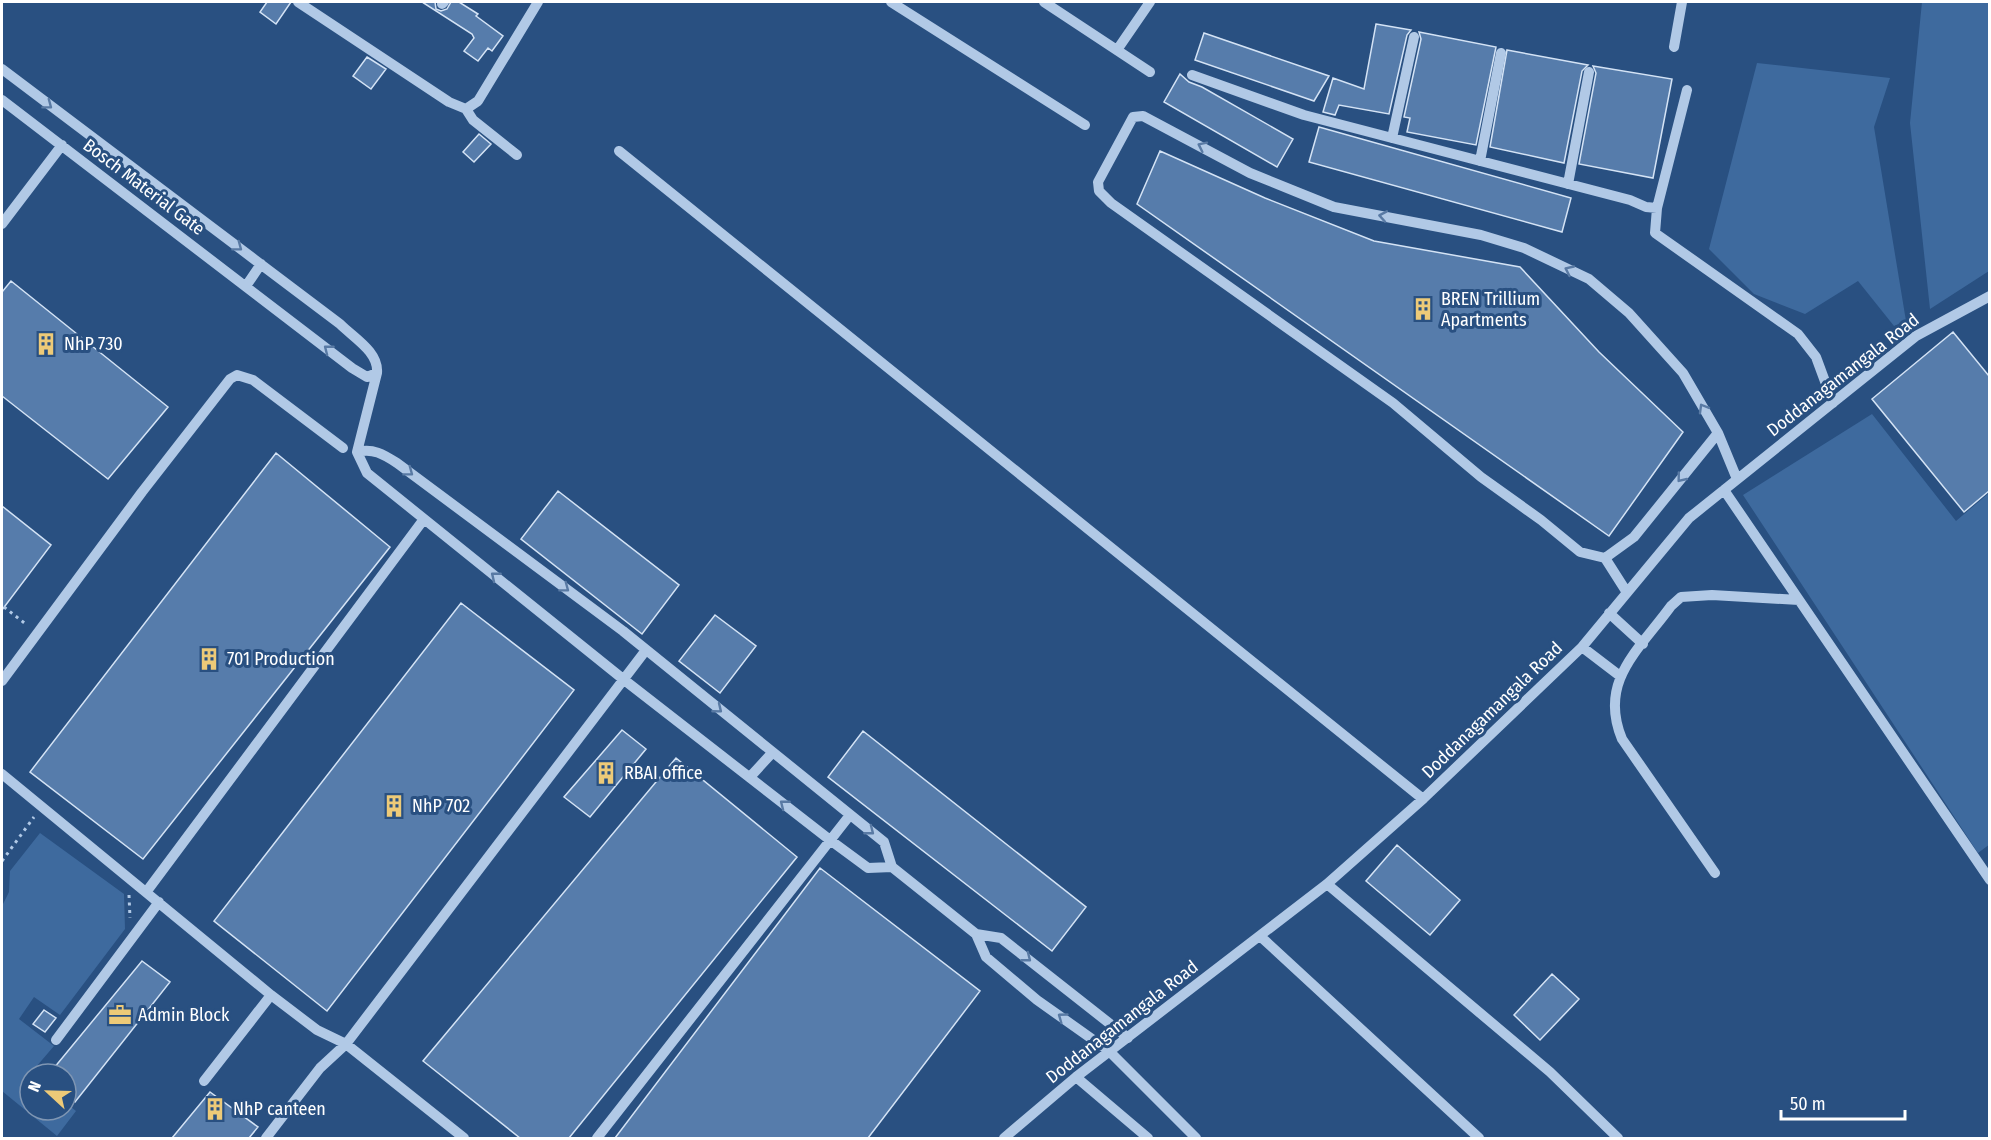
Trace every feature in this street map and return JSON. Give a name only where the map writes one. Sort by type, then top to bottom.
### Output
[{"type":"street","points":[[298,2],[449,102],[466,109],[473,120],[517,155]]},
{"type":"street","points":[[466,109],[478,101],[538,2]]},
{"type":"street","points":[[891,2],[1085,125]]},
{"type":"street","points":[[1117,50],[1150,2]]},
{"type":"street","points":[[1674,47],[1682,2]]},
{"type":"street","points":[[1050,3],[1150,72]]},
{"type":"street","points":[[1392,138],[1414,37]]},
{"type":"street","points":[[1480,161],[1501,53]]},
{"type":"street","points":[[2,69],[340,324],[374,356],[378,363],[377,373],[357,452],[367,473],[623,679],[830,840],[868,868],[892,867]]},
{"type":"street","points":[[1568,184],[1588,72]]},
{"type":"street","points":[[1192,75],[1304,116],[1630,200],[1646,207],[1657,208]]},
{"type":"street","points":[[1687,90],[1657,208],[1655,233],[1798,334],[1816,357],[1833,403]]},
{"type":"street","name":"Bosch Material Gate","points":[[2,100],[352,368],[367,377],[377,373]]},
{"type":"street","points":[[1626,591],[1605,558],[1580,552],[1541,520],[1481,477],[1393,403],[1111,203],[1099,191],[1098,182],[1133,117],[1143,116],[1250,173],[1334,207],[1481,235],[1524,248],[1589,279],[1629,313],[1683,373],[1718,433],[1737,479]]},
{"type":"street","points":[[2,224],[62,145]]},
{"type":"street","points":[[619,151],[1423,799]]},
{"type":"street","points":[[246,286],[261,264]]},
{"type":"street","name":"Doddanagamangala Road","points":[[1004,1138],[1109,1051],[1327,884],[1423,799],[1582,647],[1626,591],[1689,518],[1916,336],[1989,296]]},
{"type":"street","points":[[2,681],[142,492],[230,379],[237,375],[253,380],[343,448]]},
{"type":"street","points":[[1605,558],[1634,537],[1718,433]]},
{"type":"street","points":[[357,452],[367,450],[380,453],[397,463],[646,650],[884,842],[892,867],[976,934],[986,957],[1038,1000],[1109,1051],[1196,1138]]},
{"type":"street","points":[[1724,490],[1989,880]]},
{"type":"street","points":[[147,891],[424,519]]},
{"type":"street","points":[[1715,873],[1622,739],[1616,723],[1615,700],[1620,676],[1671,606],[1682,597],[1712,595],[1800,600]]},
{"type":"street","points":[[1609,613],[1643,644]]},
{"type":"street","points":[[1582,647],[1620,676]]},
{"type":"street","points":[[266,1138],[320,1068],[346,1044],[646,650]]},
{"type":"street","points":[[750,777],[772,753]]},
{"type":"street","points":[[2,774],[271,995],[317,1029],[346,1044],[464,1138]]},
{"type":"street","points":[[597,1138],[850,815]]},
{"type":"street","points":[[1327,884],[1551,1072],[1618,1138]]},
{"type":"street","points":[[56,1040],[159,902]]},
{"type":"street","points":[[976,934],[1001,938],[1128,1038]]},
{"type":"street","points":[[1260,936],[1479,1138]]},
{"type":"street","points":[[204,1081],[271,995]]},
{"type":"street","points":[[1076,1077],[1148,1138]]},
{"type":"path","points":[[4,607],[31,627]]},
{"type":"path","points":[[2,861],[35,815],[44,822]]},
{"type":"path","points":[[128,889],[130,919]]},
{"type":"shaded area","points":[[1922,2],[1990,2],[1989,271],[1930,309],[1910,123]]},
{"type":"shaded area","points":[[1757,63],[1890,78],[1874,127],[1906,321],[1894,326],[1858,281],[1805,314],[1754,294],[1709,249]]},
{"type":"shaded area","points":[[1872,414],[1956,521],[1989,493],[1990,844],[1978,853],[1743,495]]},
{"type":"shaded area","points":[[40,833],[124,894],[125,929],[60,1015],[34,997],[19,1019],[54,1046],[40,1062],[18,1062],[18,1104],[2,1091],[2,906],[9,892],[10,871]]},
{"type":"shaded area","points":[[40,1122],[68,1122],[57,1136]]},
{"type":"building","points":[[267,2],[291,2],[276,24],[260,12]]},
{"type":"building","points":[[422,2],[435,2],[436,9],[441,11],[447,9],[451,2],[459,2],[478,14],[476,16],[503,36],[492,51],[488,48],[478,61],[464,51],[474,38],[472,34]]},
{"type":"building","points":[[1376,24],[1411,30],[1407,35],[1389,114],[1339,105],[1335,115],[1323,112],[1333,78],[1364,89]]},
{"type":"building","points":[[1419,32],[1496,47],[1476,145],[1407,132],[1410,118],[1404,117],[1421,39]]},
{"type":"building","points":[[1204,33],[1329,76],[1314,101],[1195,60]]},
{"type":"building","points":[[1507,50],[1588,65],[1582,71],[1564,163],[1490,147]]},
{"type":"building","points":[[367,57],[386,69],[371,89],[353,76]]},
{"type":"building","points":[[1593,66],[1672,79],[1653,178],[1579,164],[1596,73]]},
{"type":"building","points":[[1180,74],[1189,82],[1202,87],[1293,139],[1277,167],[1164,102]]},
{"type":"building","points":[[1319,127],[1571,198],[1562,232],[1309,162]]},
{"type":"building","points":[[479,134],[491,144],[474,162],[463,152]]},
{"type":"building","name":"BREN Trillium Apartments","points":[[1160,151],[1265,198],[1374,241],[1520,267],[1599,352],[1683,432],[1609,536],[1137,204]]},
{"type":"building","name":"NhP 730","points":[[11,281],[168,407],[108,479],[2,396],[2,292]]},
{"type":"building","points":[[1953,332],[1989,376],[1989,491],[1964,512],[1872,399]]},
{"type":"building","name":"701 Production","points":[[276,453],[390,547],[143,859],[30,772]]},
{"type":"building","points":[[558,491],[679,585],[642,634],[521,539]]},
{"type":"building","points":[[2,506],[51,545],[2,610]]},
{"type":"building","name":"NhP 702","points":[[461,603],[574,690],[327,1011],[214,921]]},
{"type":"building","points":[[715,615],[756,646],[720,693],[679,661]]},
{"type":"building","name":"RBAI office","points":[[622,730],[646,749],[590,817],[564,797]]},
{"type":"building","points":[[863,731],[1086,907],[1052,951],[828,777]]},
{"type":"building","points":[[676,758],[797,857],[569,1138],[520,1138],[423,1061]]},
{"type":"building","points":[[1397,845],[1460,900],[1430,935],[1366,881]]},
{"type":"building","points":[[820,868],[980,991],[868,1138],[615,1138]]},
{"type":"building","name":"Admin Block","points":[[142,961],[170,982],[78,1098],[78,1062],[59,1062]]},
{"type":"building","points":[[1552,974],[1579,999],[1540,1040],[1514,1015]]},
{"type":"building","points":[[44,1010],[56,1018],[45,1032],[33,1024]]},
{"type":"building","name":"NhP canteen","points":[[210,1092],[258,1127],[249,1138],[172,1138]]},
{"type":"place","name":"BREN Trillium Apartments","points":[[1423,309]]},
{"type":"place","name":"NhP 730","points":[[46,344]]},
{"type":"place","name":"701 Production","points":[[209,659]]},
{"type":"place","name":"RBAI office","points":[[606,773]]},
{"type":"place","name":"NhP 702","points":[[394,806]]},
{"type":"place","name":"Admin Block","points":[[120,1015]]},
{"type":"place","name":"NhP canteen","points":[[215,1109]]}]
